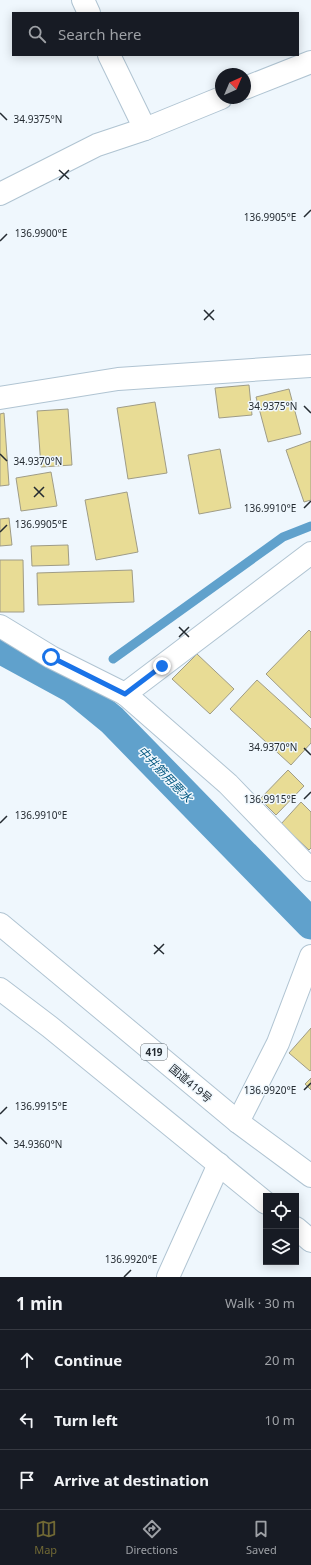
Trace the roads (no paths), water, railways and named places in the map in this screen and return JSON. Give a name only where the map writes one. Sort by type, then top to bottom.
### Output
[{"type":"main road","points":[[83,0],[89,12]]},
{"type":"main road","points":[[109,56],[144,129]]},
{"type":"main road","points":[[251,86],[311,62]]},
{"type":"main road","points":[[0,194],[97,145],[144,129],[215,100]]},
{"type":"main road","points":[[0,398],[118,379],[311,366]]},
{"type":"main road","points":[[125,694],[311,553]]},
{"type":"main road","points":[[0,626],[51,657],[125,694],[228,784],[311,870]]},
{"type":"main road","name":"国道419号","points":[[0,924],[238,1122],[311,1176]]},
{"type":"main road","points":[[238,1122],[278,1043],[311,956]]},
{"type":"main road","points":[[0,989],[50,1027],[263,1201]]},
{"type":"main road","points":[[168,1277],[219,1164]]},
{"type":"main road","points":[[297,1229],[311,1241]]},
{"type":"waterway","points":[[113,659],[283,537],[311,526]]},
{"type":"waterway","name":"中井筋用悪水","points":[[0,648],[73,688],[112,720],[311,924]]}]
